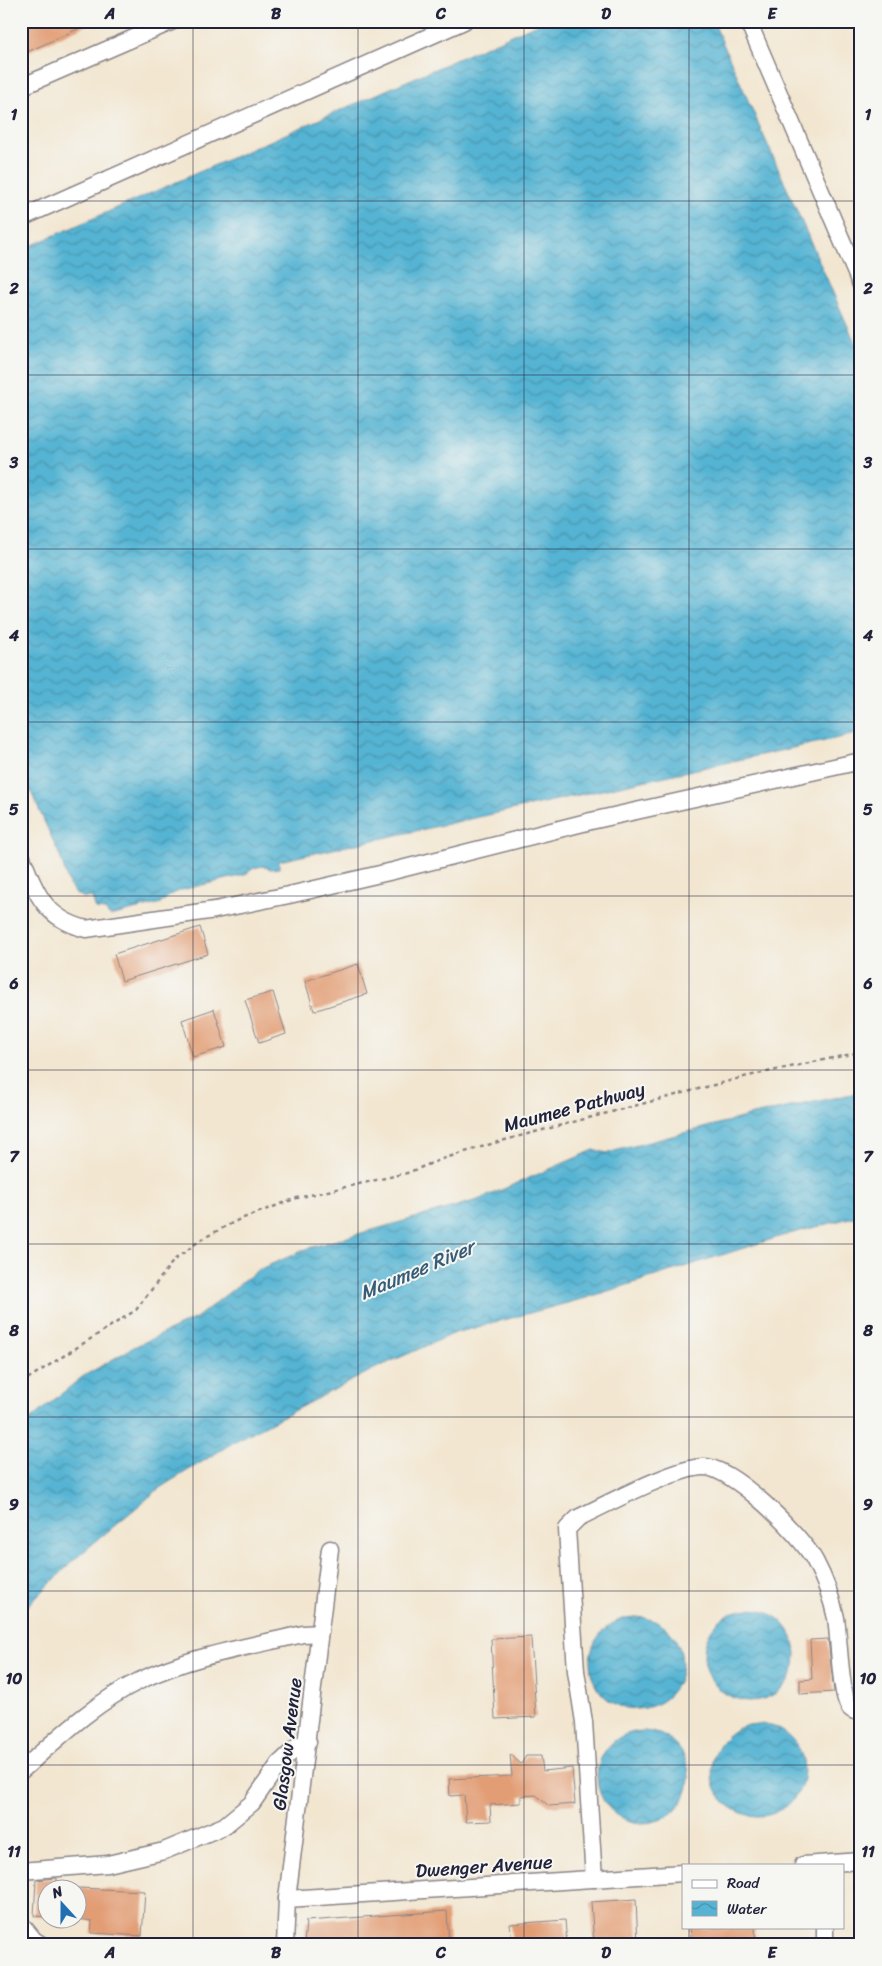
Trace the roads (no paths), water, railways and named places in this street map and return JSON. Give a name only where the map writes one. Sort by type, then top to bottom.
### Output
[{"type":"street","points":[[21,87],[173,21]]},
{"type":"street","points":[[21,218],[464,21]]},
{"type":"street","points":[[748,21],[861,285]]},
{"type":"street","points":[[21,855],[48,910],[68,924],[86,929],[214,910],[290,895],[591,821],[861,761]]},
{"type":"street","points":[[594,1879],[584,1722],[576,1671],[567,1528],[578,1518],[682,1472],[705,1467],[724,1473],[756,1495],[796,1534],[815,1560],[836,1618],[845,1694],[850,1708],[856,1712],[861,1712]]},
{"type":"street","name":"Glasgow Avenue","points":[[284,1945],[287,1899],[308,1742],[330,1549]]},
{"type":"street","points":[[21,1771],[73,1725],[138,1682],[195,1659],[303,1634],[320,1633]]},
{"type":"street","points":[[21,1871],[108,1864],[164,1851],[224,1826],[252,1803],[279,1764],[298,1746],[308,1742]]},
{"type":"street","points":[[824,1864],[861,1861]]},
{"type":"street","name":"Dwenger Avenue","points":[[287,1899],[682,1873]]},
{"type":"street","points":[[21,1924],[34,1940],[42,1945]]},
{"type":"street","points":[[825,1928],[825,1945]]},
{"type":"water","points":[[544,21],[713,21],[861,356],[861,733],[279,861],[279,868],[271,869],[262,866],[254,868],[244,875],[181,890],[170,895],[161,903],[110,916],[105,910],[96,909],[92,897],[85,898],[76,894],[69,885],[60,856],[21,770],[21,250]]},
{"type":"water","name":"Maumee River","points":[[861,1092],[861,1215],[782,1236],[586,1298],[455,1333],[376,1368],[239,1439],[161,1487],[77,1557],[21,1613],[21,1427],[82,1377],[134,1347],[196,1318],[258,1270],[309,1248],[478,1200],[594,1150],[607,1153],[753,1115]]},
{"type":"water","points":[[750,1609],[768,1613],[783,1622],[792,1637],[796,1655],[792,1673],[783,1688],[768,1697],[750,1701],[732,1697],[717,1688],[708,1673],[704,1655],[708,1637],[717,1622],[732,1613]]},
{"type":"water","points":[[636,1617],[654,1621],[669,1630],[678,1645],[682,1663],[678,1681],[669,1696],[654,1705],[636,1709],[618,1705],[603,1696],[594,1681],[590,1663],[594,1645],[603,1630],[618,1621]]},
{"type":"water","points":[[758,1724],[776,1728],[791,1737],[800,1752],[804,1770],[800,1788],[791,1803],[776,1812],[758,1816],[740,1812],[725,1803],[716,1788],[712,1770],[716,1752],[725,1737],[740,1728]]},
{"type":"water","points":[[643,1731],[661,1735],[676,1744],[685,1759],[689,1777],[685,1795],[676,1810],[661,1819],[643,1823],[625,1819],[610,1810],[601,1795],[597,1777],[601,1759],[610,1744],[625,1735]]}]
